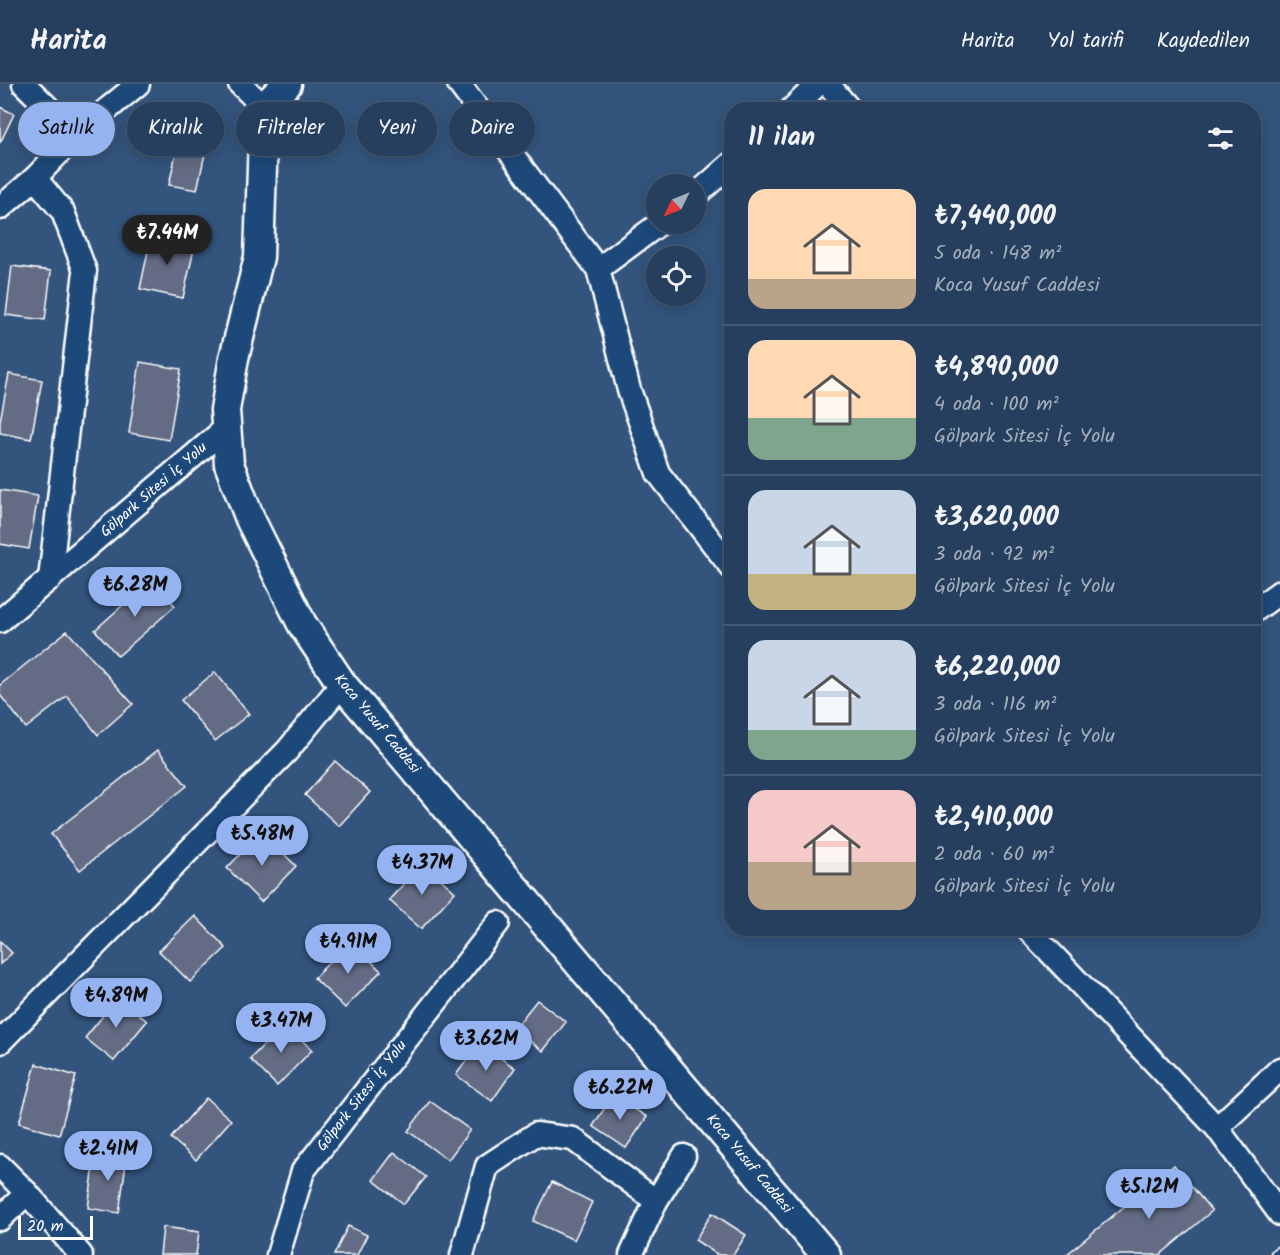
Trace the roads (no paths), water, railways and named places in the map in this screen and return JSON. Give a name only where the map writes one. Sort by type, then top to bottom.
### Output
[{"type":"street","points":[[24,84],[42,102]]},
{"type":"street","points":[[115,103],[138,84]]},
{"type":"street","points":[[240,84],[259,102]]},
{"type":"street","points":[[269,102],[287,84]]},
{"type":"street","points":[[459,84],[598,269],[629,390],[658,473],[724,558]]},
{"type":"street","points":[[799,102],[818,84]]},
{"type":"street","points":[[828,84],[843,102]]},
{"type":"street","points":[[0,208],[35,178],[56,156]]},
{"type":"street","name":"Koca Yusuf Caddesi","points":[[263,156],[260,258],[234,358],[225,410],[229,464],[250,519],[302,624],[342,684],[826,1255]]},
{"type":"street","points":[[706,186],[724,170]]},
{"type":"street","points":[[35,178],[63,212],[86,271],[50,579]]},
{"type":"street","points":[[598,269],[646,234]]},
{"type":"street","name":"Gölpark Sitesi İç Yolu","points":[[0,621],[226,428]]},
{"type":"street","points":[[1261,606],[1280,592]]},
{"type":"street","points":[[0,1042],[288,751],[342,684]]},
{"type":"street","name":"Gölpark Sitesi İç Yolu","points":[[278,1255],[303,1171],[498,923]]},
{"type":"street","points":[[1035,936],[1218,1128],[1280,1214]]},
{"type":"street","points":[[1218,1128],[1280,1069]]},
{"type":"street","points":[[462,1255],[487,1166],[536,1134],[573,1139],[656,1202]]},
{"type":"street","points":[[631,1255],[656,1202],[684,1156]]},
{"type":"street","points":[[0,1166],[81,1255]]},
{"type":"street","points":[[0,1218],[27,1193]]}]
